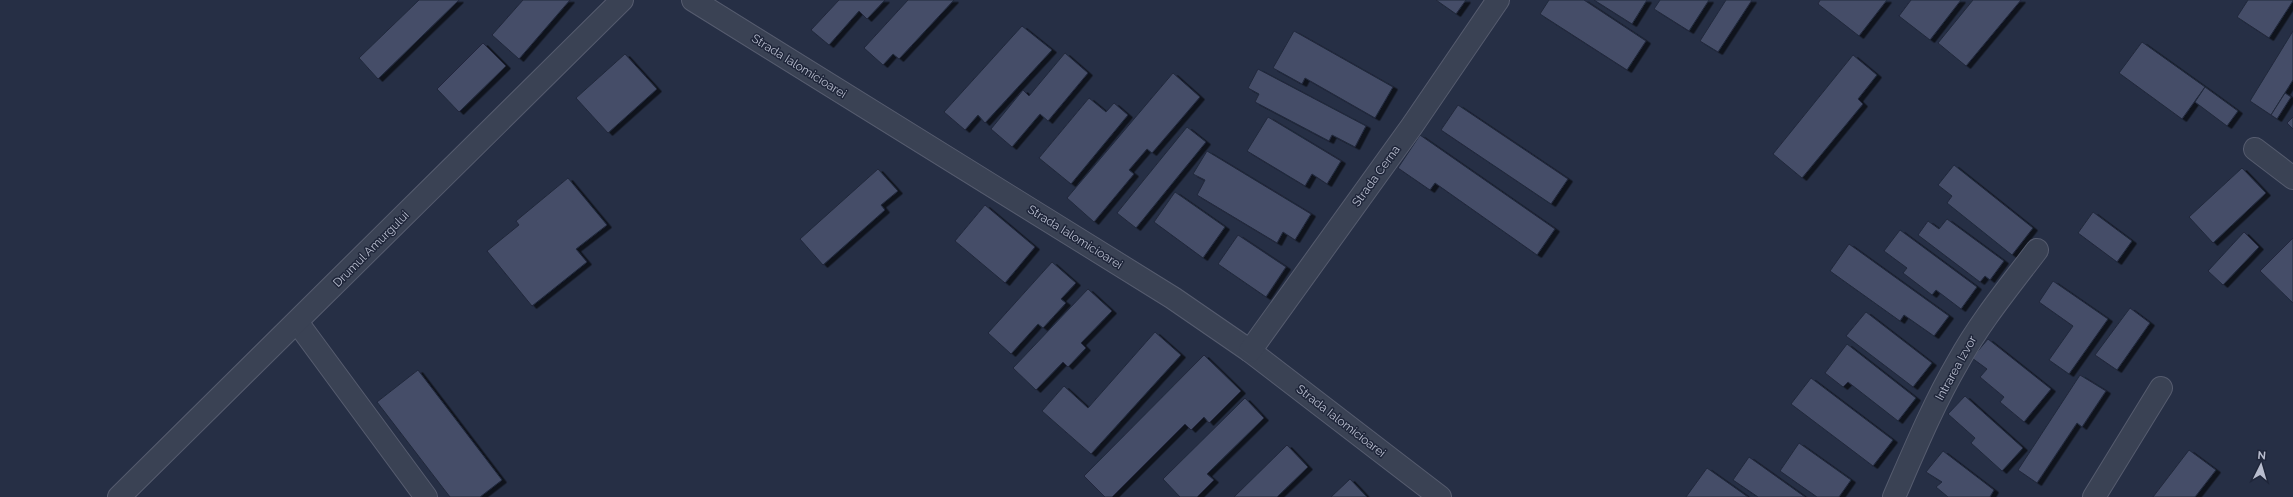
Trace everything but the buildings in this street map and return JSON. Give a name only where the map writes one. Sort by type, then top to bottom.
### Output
[{"type":"street","name":"Drumul Amurgului","points":[[127,494],[297,322],[622,0]]},
{"type":"street","name":"Strada Ialomicioarei","points":[[693,0],[1173,298],[1250,351],[1440,497]]},
{"type":"street","name":"Strada Cerna","points":[[1250,351],[1412,126],[1498,0]]},
{"type":"street","points":[[2255,149],[2293,178]]},
{"type":"street","name":"Intrarea Izvor","points":[[1894,497],[1938,398],[1958,361],[1980,326],[2037,250]]},
{"type":"street","points":[[297,322],[426,497]]},
{"type":"street","points":[[2094,497],[2161,388]]}]
